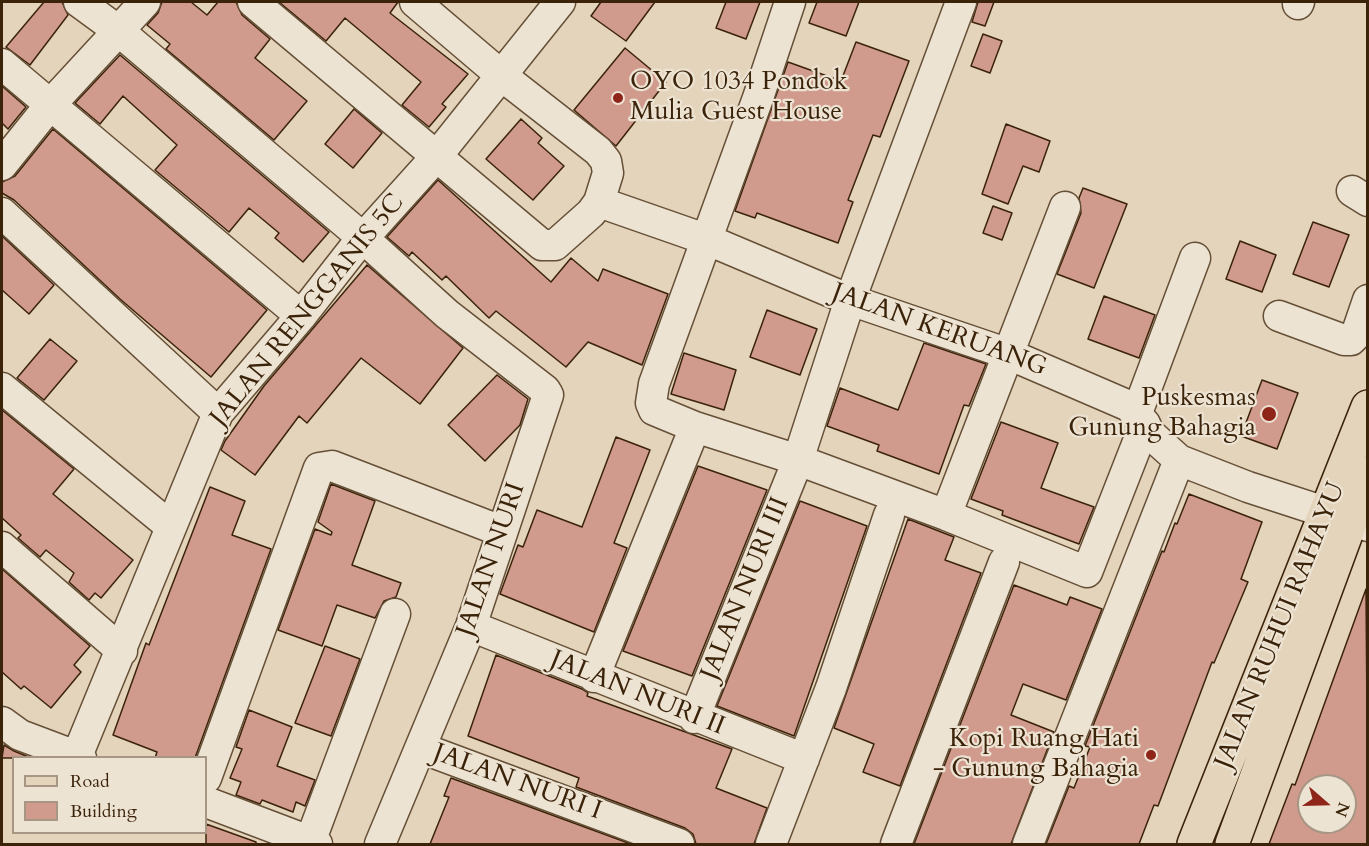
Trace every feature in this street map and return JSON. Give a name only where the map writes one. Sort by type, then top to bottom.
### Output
[{"type":"main road","name":"JALAN RUHUI RAHAYU","points":[[1232,844],[1349,519],[1368,407]]},
{"type":"main road","name":"JALAN RUHUI RAHAYU","points":[[1194,844],[1349,519],[1368,474]]},
{"type":"street","points":[[79,2],[120,32],[363,238]]},
{"type":"street","points":[[2,165],[50,105],[120,32],[145,2]]},
{"type":"street","points":[[254,2],[542,245],[555,245],[591,213],[598,202],[608,172],[606,161],[415,2]]},
{"type":"street","name":"JALAN RENGGANIS 5C","points":[[79,756],[170,526],[218,413],[302,316],[363,238],[436,157],[560,2]]},
{"type":"street","points":[[790,2],[708,240],[651,394],[654,410],[695,427],[798,460],[946,515],[1087,572],[1195,258]]},
{"type":"street","name":"JALAN NURI III","points":[[694,718],[798,460],[850,300],[961,2]]},
{"type":"street","points":[[2,64],[302,316]]},
{"type":"street","name":"JALAN KERUANG","points":[[598,202],[708,240],[850,300],[1006,353],[1130,406],[1141,418],[1149,434],[1179,460],[1248,487],[1349,519]]},
{"type":"street","points":[[946,515],[1006,353],[1065,207]]},
{"type":"street","points":[[2,213],[218,413]]},
{"type":"street","name":"JALAN NURI","points":[[363,238],[447,314],[545,390],[548,395],[548,402],[501,531],[471,626],[380,844]]},
{"type":"street","points":[[1279,316],[1344,340],[1351,340],[1356,335],[1368,300]]},
{"type":"street","points":[[2,388],[170,526]]},
{"type":"street","points":[[594,677],[695,427]]},
{"type":"street","points":[[1028,844],[1179,460]]},
{"type":"street","points":[[207,775],[319,468],[332,466],[501,531]]},
{"type":"street","points":[[771,844],[804,759],[889,515]]},
{"type":"street","points":[[2,548],[122,651]]},
{"type":"street","points":[[896,844],[1004,562]]},
{"type":"street","points":[[207,802],[313,843],[395,614]]},
{"type":"street","name":"JALAN NURI II","points":[[471,626],[694,718],[804,759]]},
{"type":"street","points":[[2,722],[20,735],[76,756]]},
{"type":"street","name":"JALAN NURI I","points":[[421,748],[680,844]]},
{"type":"building","points":[[44,2],[62,2],[68,15],[30,65],[6,47]]},
{"type":"building","points":[[162,2],[191,2],[207,15],[218,2],[236,2],[242,15],[270,39],[255,58],[307,101],[274,140],[166,49],[170,44],[147,25],[158,13]]},
{"type":"building","points":[[279,2],[398,2],[390,13],[468,74],[442,104],[446,107],[429,127],[402,105],[421,82],[345,18],[326,41]]},
{"type":"building","points":[[601,2],[655,2],[626,41],[591,16]]},
{"type":"building","points":[[726,2],[760,2],[746,39],[716,28]]},
{"type":"building","points":[[817,2],[859,2],[846,36],[809,23]]},
{"type":"building","points":[[978,2],[994,2],[985,26],[972,22]]},
{"type":"building","points":[[983,34],[1002,41],[990,73],[971,66]]},
{"type":"building","points":[[856,42],[909,61],[880,137],[873,135],[848,200],[853,202],[838,243],[757,213],[755,218],[735,211],[788,62],[841,81]]},
{"type":"building","name":"OYO 1034 Pondok Mulia Guest House","points":[[625,48],[666,82],[616,146],[574,110]]},
{"type":"building","points":[[120,55],[329,232],[303,262],[275,238],[279,233],[249,208],[229,232],[155,170],[177,145],[123,96],[100,124],[75,103]]},
{"type":"building","points":[[2,86],[26,107],[8,129],[2,123]]},
{"type":"building","points":[[354,109],[382,133],[353,168],[325,144]]},
{"type":"building","points":[[521,119],[542,138],[538,143],[564,166],[533,200],[486,159]]},
{"type":"building","points":[[1006,124],[1050,141],[1039,172],[1023,166],[1008,204],[982,194]]},
{"type":"building","points":[[53,129],[267,310],[211,377],[120,299],[14,200],[2,193],[2,182],[15,176]]},
{"type":"building","points":[[438,180],[551,282],[571,258],[598,281],[603,269],[668,294],[642,365],[588,342],[566,367],[496,311],[489,318],[446,276],[442,280],[412,252],[409,256],[387,237]]},
{"type":"building","points":[[1083,188],[1127,204],[1094,288],[1057,274],[1081,213],[1079,198]]},
{"type":"building","points":[[993,206],[1012,213],[1002,240],[983,233]]},
{"type":"building","points":[[1313,222],[1349,235],[1329,287],[1293,274]]},
{"type":"building","points":[[2,236],[54,285],[29,314],[2,290]]},
{"type":"building","points":[[1240,241],[1276,255],[1262,292],[1226,279]]},
{"type":"building","points":[[367,265],[463,348],[420,404],[361,358],[307,423],[299,416],[255,475],[221,450],[225,441],[264,386]]},
{"type":"building","points":[[1104,296],[1155,315],[1139,358],[1088,339]]},
{"type":"building","points":[[767,310],[817,329],[800,375],[750,357]]},
{"type":"building","points":[[50,339],[77,361],[44,400],[17,378]]},
{"type":"building","points":[[924,343],[986,364],[969,406],[964,405],[939,474],[877,451],[879,445],[827,426],[840,388],[898,410]]},
{"type":"building","points":[[684,353],[736,370],[724,410],[671,394]]},
{"type":"building","points":[[497,375],[528,399],[520,425],[485,461],[448,425]]},
{"type":"building","name":"Puskesmas Gunung Bahagia","points":[[1262,380],[1298,393],[1277,449],[1241,436]]},
{"type":"building","points":[[2,410],[74,469],[53,494],[133,560],[101,598],[95,593],[89,600],[69,582],[74,573],[46,550],[40,557],[18,538],[21,535],[2,518]]},
{"type":"building","points":[[1001,422],[1058,443],[1041,488],[1094,507],[1079,544],[1002,515],[1003,511],[971,499]]},
{"type":"building","points":[[616,437],[650,450],[614,543],[627,548],[594,632],[500,594],[518,545],[523,547],[537,510],[582,527]]},
{"type":"building","points":[[698,466],[767,490],[692,676],[623,651]]},
{"type":"building","points":[[331,484],[375,501],[352,565],[401,583],[396,597],[384,601],[375,618],[337,605],[322,646],[278,630],[315,529],[331,535],[332,532],[318,522]]},
{"type":"building","points":[[210,487],[245,501],[232,535],[271,549],[196,756],[156,756],[157,752],[113,735],[146,643],[149,645]]},
{"type":"building","points":[[1189,494],[1262,522],[1241,579],[1248,582],[1214,663],[1212,662],[1158,806],[1154,805],[1139,844],[1046,844],[1069,786],[1074,788],[1090,747],[1085,746],[1162,551],[1164,552]]},
{"type":"building","points":[[800,501],[867,526],[794,736],[717,706]]},
{"type":"building","points":[[908,519],[954,537],[945,560],[981,573],[900,786],[863,772],[874,744],[834,728]]},
{"type":"building","points":[[2,569],[90,646],[74,665],[81,672],[51,708],[24,686],[21,689],[2,672]]},
{"type":"building","points":[[1014,585],[1067,605],[1070,597],[1102,609],[1066,700],[1023,684],[1011,715],[1054,732],[1011,844],[914,844]]},
{"type":"building","points":[[1366,589],[1368,844],[1269,844],[1292,784],[1295,785],[1297,779],[1297,834],[1357,834],[1357,774],[1299,774]]},
{"type":"building","points":[[325,646],[360,659],[331,736],[295,723]]},
{"type":"building","points":[[496,655],[582,689],[588,693],[587,696],[732,749],[716,788],[767,808],[754,844],[696,844],[693,834],[685,828],[576,787],[579,778],[468,736]]},
{"type":"building","points":[[249,710],[292,727],[277,766],[315,780],[305,806],[296,802],[293,812],[262,800],[260,804],[236,795],[241,782],[230,778],[242,749],[236,747]]},
{"type":"building","points":[[4,745],[26,756],[12,756],[12,758],[2,758]]},
{"type":"building","points":[[451,778],[631,844],[430,844],[449,797],[444,796]]},
{"type":"building","points":[[207,824],[256,842],[256,844],[206,844]]},
{"type":"place","name":"OYO 1034 Pondok Mulia Guest House","points":[[618,98]]},
{"type":"place","name":"Puskesmas Gunung Bahagia","points":[[1269,414]]},
{"type":"place","name":"Kopi Ruang Hati - Gunung Bahagia","points":[[1151,755]]}]
